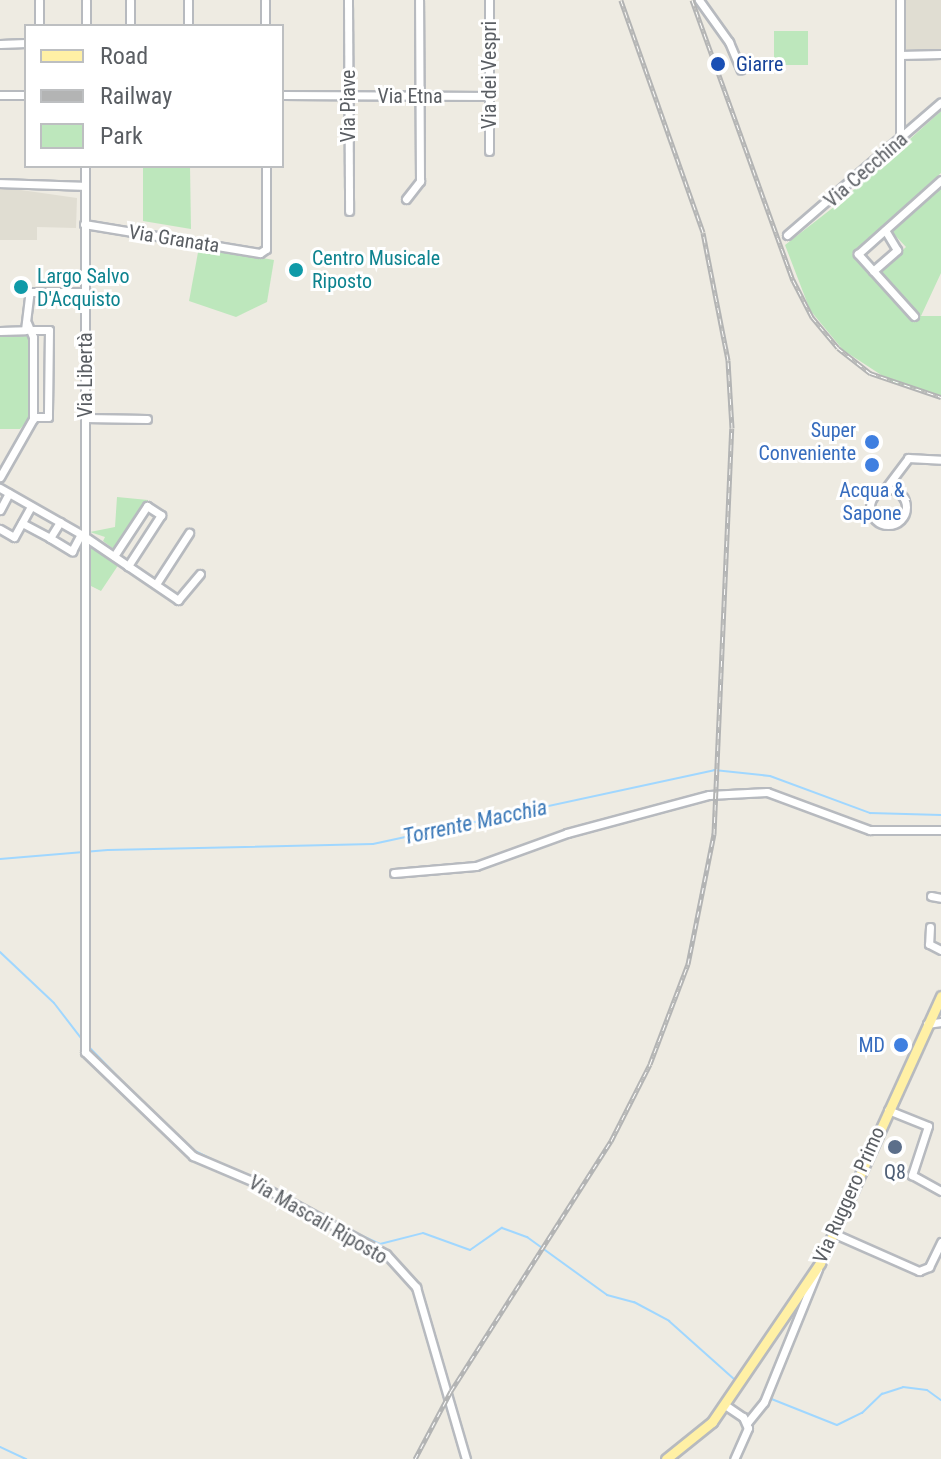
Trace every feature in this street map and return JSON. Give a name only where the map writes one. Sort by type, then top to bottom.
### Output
[{"type":"main road","name":"Via Ruggero Primo","points":[[666,1459],[702,1432],[725,1405],[820,1263],[940,1001]]},
{"type":"street","points":[[39,0],[39,24]]},
{"type":"street","points":[[86,0],[86,24]]},
{"type":"street","points":[[130,0],[130,24]]},
{"type":"street","points":[[188,0],[188,24]]},
{"type":"street","points":[[265,0],[265,24]]},
{"type":"street","name":"Via Piave","points":[[348,0],[349,211]]},
{"type":"street","points":[[406,199],[420,181],[419,0]]},
{"type":"street","name":"Via dei Vespri","points":[[489,0],[489,151]]},
{"type":"street","points":[[699,0],[729,42],[741,70]]},
{"type":"street","points":[[900,0],[900,143]]},
{"type":"street","points":[[0,44],[24,43]]},
{"type":"street","points":[[900,55],[941,54]]},
{"type":"street","points":[[0,95],[24,95]]},
{"type":"street","name":"Via Etna","points":[[284,95],[489,96]]},
{"type":"street","name":"Via Cecchina","points":[[787,235],[900,143],[941,102]]},
{"type":"street","name":"Via Libertà","points":[[83,535],[85,168]]},
{"type":"street","name":"Via Granata","points":[[84,224],[264,251],[266,168]]},
{"type":"street","points":[[914,316],[858,254],[941,180]]},
{"type":"street","points":[[0,183],[85,186]]},
{"type":"street","points":[[873,271],[897,250],[885,230]]},
{"type":"street","points":[[0,477],[33,417],[30,292],[86,292]]},
{"type":"street","points":[[0,331],[25,330],[29,327],[49,330],[48,417],[33,417]]},
{"type":"street","points":[[85,418],[147,419]]},
{"type":"street","points":[[885,489],[905,502],[903,522],[884,524],[870,508],[871,496],[885,489],[908,458],[941,460]]},
{"type":"street","points":[[0,488],[83,535],[178,600],[200,574]]},
{"type":"street","points":[[0,510],[9,493]]},
{"type":"street","points":[[0,529],[14,537],[31,506]]},
{"type":"street","points":[[114,556],[147,506],[161,515],[128,566]]},
{"type":"street","points":[[50,538],[60,522]]},
{"type":"street","points":[[22,523],[72,551],[83,535]]},
{"type":"street","points":[[156,584],[189,533]]},
{"type":"street","name":"Via Mascali Riposto","points":[[83,535],[84,1043],[88,1057],[193,1156],[252,1181],[386,1254],[416,1287],[466,1459]]},
{"type":"street","points":[[394,873],[476,866],[627,815],[720,794],[777,794],[870,830],[941,830]]},
{"type":"street","points":[[931,896],[941,898]]},
{"type":"street","points":[[930,927],[930,946],[941,950]]},
{"type":"street","points":[[927,1024],[941,1022]]},
{"type":"street","points":[[888,1110],[928,1126],[912,1175],[941,1191]]},
{"type":"street","points":[[835,1234],[919,1271],[929,1267],[941,1242]]},
{"type":"street","points":[[734,1459],[747,1423],[764,1402],[820,1263]]},
{"type":"street","points":[[725,1405],[747,1423]]},
{"type":"shaded area","points":[[905,0],[941,0],[941,50],[905,50]]},
{"type":"shaded area","points":[[0,187],[77,198],[76,228],[37,227],[37,240],[0,240]]},
{"type":"green space","points":[[774,31],[808,31],[808,65],[774,65]]},
{"type":"green space","points":[[941,111],[941,173],[852,254],[915,322],[920,316],[880,271],[906,247],[891,231],[941,186],[941,273],[921,316],[941,316],[941,396],[892,382],[843,350],[810,310],[785,245],[839,203]]},
{"type":"green space","points":[[143,168],[190,168],[191,229],[143,221]]},
{"type":"green space","points":[[199,247],[274,260],[267,302],[236,317],[189,301]]},
{"type":"green space","points":[[30,336],[29,419],[20,429],[0,429],[0,337]]},
{"type":"green space","points":[[117,497],[148,500],[115,550],[103,541],[105,537],[90,532],[115,527]]},
{"type":"green space","points":[[91,545],[119,564],[101,591],[89,585]]},
{"type":"waterway","name":"Torrente Macchia","points":[[0,859],[108,850],[373,844],[714,770],[770,776],[870,813],[941,815]]},
{"type":"waterway","points":[[0,952],[54,1003],[81,1038]]},
{"type":"waterway","points":[[88,1046],[153,1113]]},
{"type":"waterway","points":[[161,1120],[195,1151],[288,1197]]},
{"type":"waterway","points":[[349,1230],[380,1244],[423,1233],[470,1250],[502,1228],[527,1237],[607,1295],[634,1302],[669,1321],[735,1380]]},
{"type":"waterway","points":[[769,1398],[837,1425],[862,1413],[882,1394],[903,1387],[927,1390],[941,1400]]},
{"type":"waterway","points":[[0,1447],[26,1459]]},
{"type":"railway","points":[[415,1459],[451,1391],[611,1141],[650,1064],[688,964],[714,834],[732,428],[728,360],[703,232],[621,0]]},
{"type":"railway","points":[[692,0],[793,280],[812,317],[838,348],[870,373],[941,397]]},
{"type":"place","name":"Giarre","points":[[718,64]]},
{"type":"place","name":"Centro Musicale Riposto","points":[[296,270]]},
{"type":"place","name":"Largo Salvo D'Acquisto","points":[[21,287]]},
{"type":"place","name":"Super Conveniente","points":[[872,442]]},
{"type":"place","name":"Acqua & Sapone","points":[[872,465]]},
{"type":"place","name":"MD","points":[[901,1045]]},
{"type":"place","name":"Q8","points":[[895,1147]]}]
